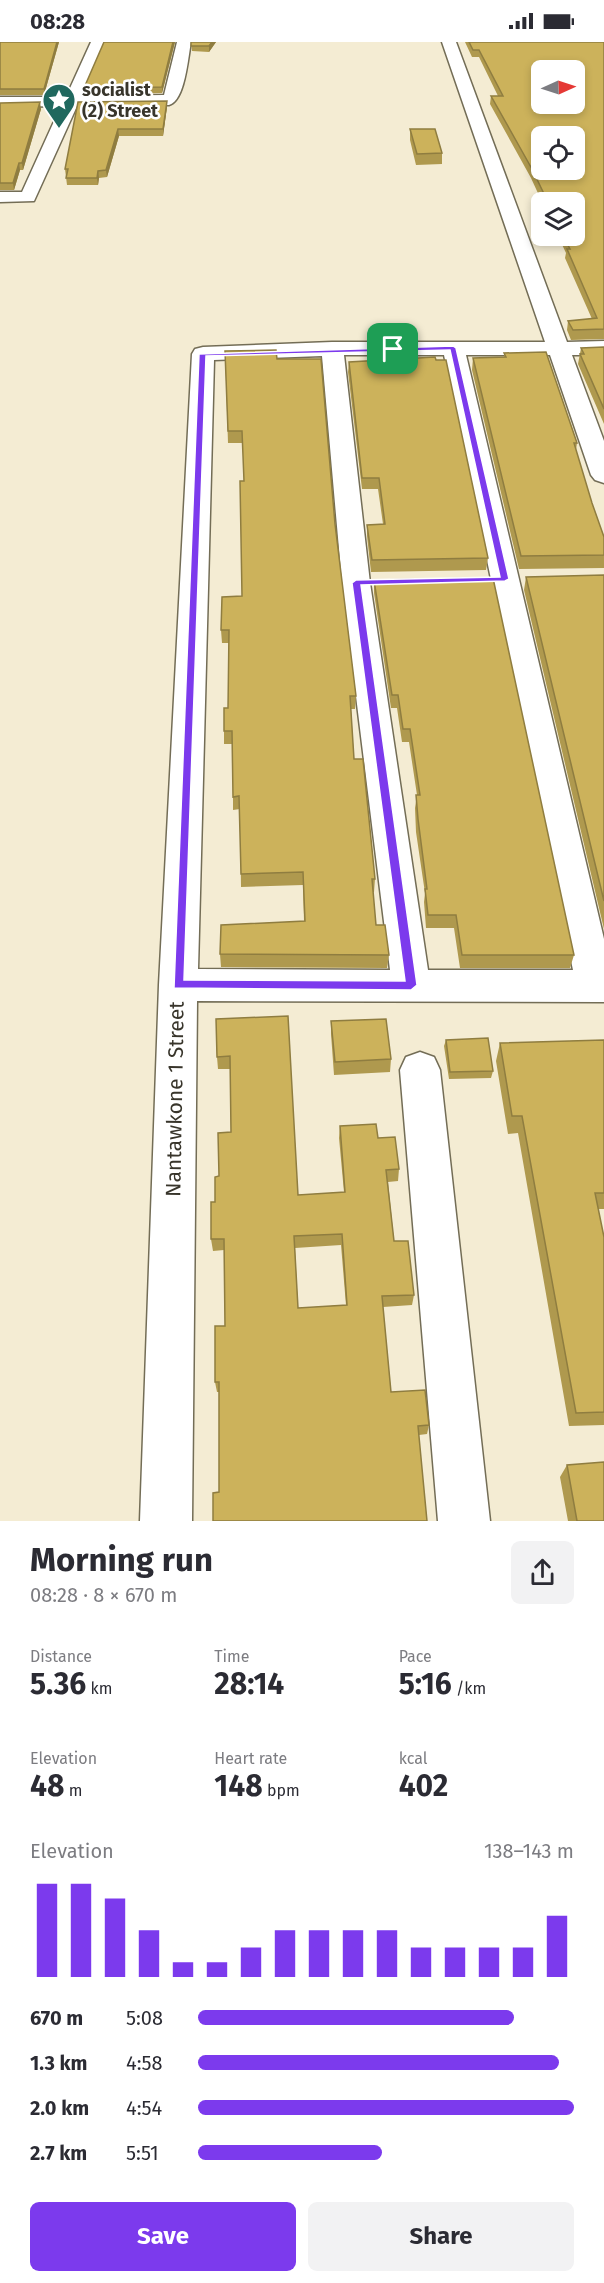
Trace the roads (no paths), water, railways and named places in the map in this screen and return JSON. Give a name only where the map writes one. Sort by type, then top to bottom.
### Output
[{"type":"street","points":[[0,197],[28,197],[98,42]]},
{"type":"street","points":[[0,102],[72,103],[169,100],[175,88],[184,42]]},
{"type":"street","points":[[449,42],[604,475]]},
{"type":"street","points":[[178,985],[600,986],[504,579],[453,348]]},
{"type":"street","points":[[411,985],[368,582],[332,349],[604,348]]},
{"type":"street","name":"Nantawkone 1 Street","points":[[166,1521],[178,985],[203,354],[332,349]]},
{"type":"street","points":[[420,1070],[464,1521]]},
{"type":"place","name":"socialist (2) Street","points":[[59,129]]}]
